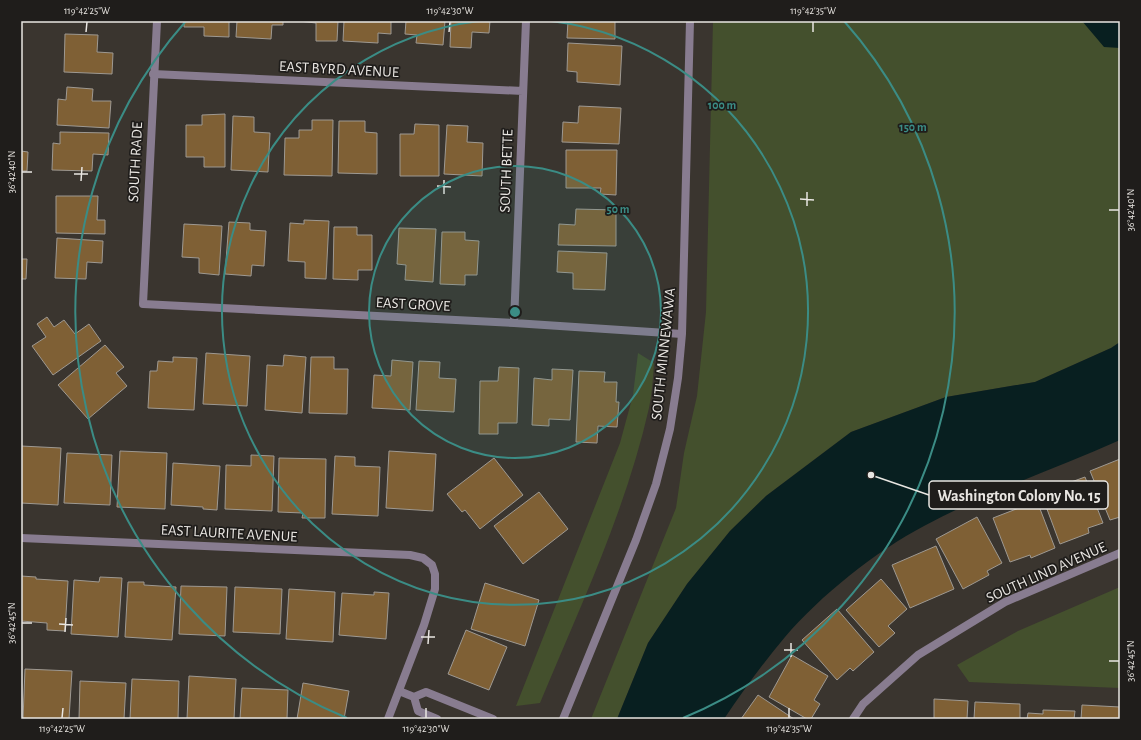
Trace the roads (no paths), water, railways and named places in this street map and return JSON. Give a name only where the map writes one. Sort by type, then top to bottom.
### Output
[{"type":"street","name":"SOUTH RADE","points":[[143,304],[153,74],[157,21]]},
{"type":"street","name":"SOUTH BETTE","points":[[514,323],[526,21]]},
{"type":"street","name":"SOUTH MINNEWAWA","points":[[563,719],[636,540],[656,484],[670,429],[678,378],[682,334],[690,21]]},
{"type":"street","name":"EAST BYRD AVENUE","points":[[153,74],[523,91]]},
{"type":"street","name":"EAST GROVE","points":[[143,304],[514,323],[682,334]]},
{"type":"street","name":"EAST LAURITE AVENUE","points":[[21,538],[410,555],[423,558],[432,565],[435,574],[435,589],[424,625],[399,691]]},
{"type":"street","name":"SOUTH LIND AVENUE","points":[[853,719],[863,704],[918,655],[1005,602],[1120,554]]},
{"type":"street","points":[[388,719],[399,691],[414,697],[426,692],[493,719]]},
{"type":"street","points":[[414,697],[418,711],[437,719]]},
{"type":"water","points":[[1082,21],[1120,21],[1120,48],[1104,47]]},
{"type":"water","points":[[1120,342],[1120,440],[972,502],[906,536],[868,561],[832,590],[799,621],[761,667],[724,719],[617,719],[648,643],[687,584],[730,531],[766,496],[851,432],[946,397],[1035,382],[1111,348]]},
{"type":"place","name":"Washington Colony No. 15","points":[[871,475]]}]
